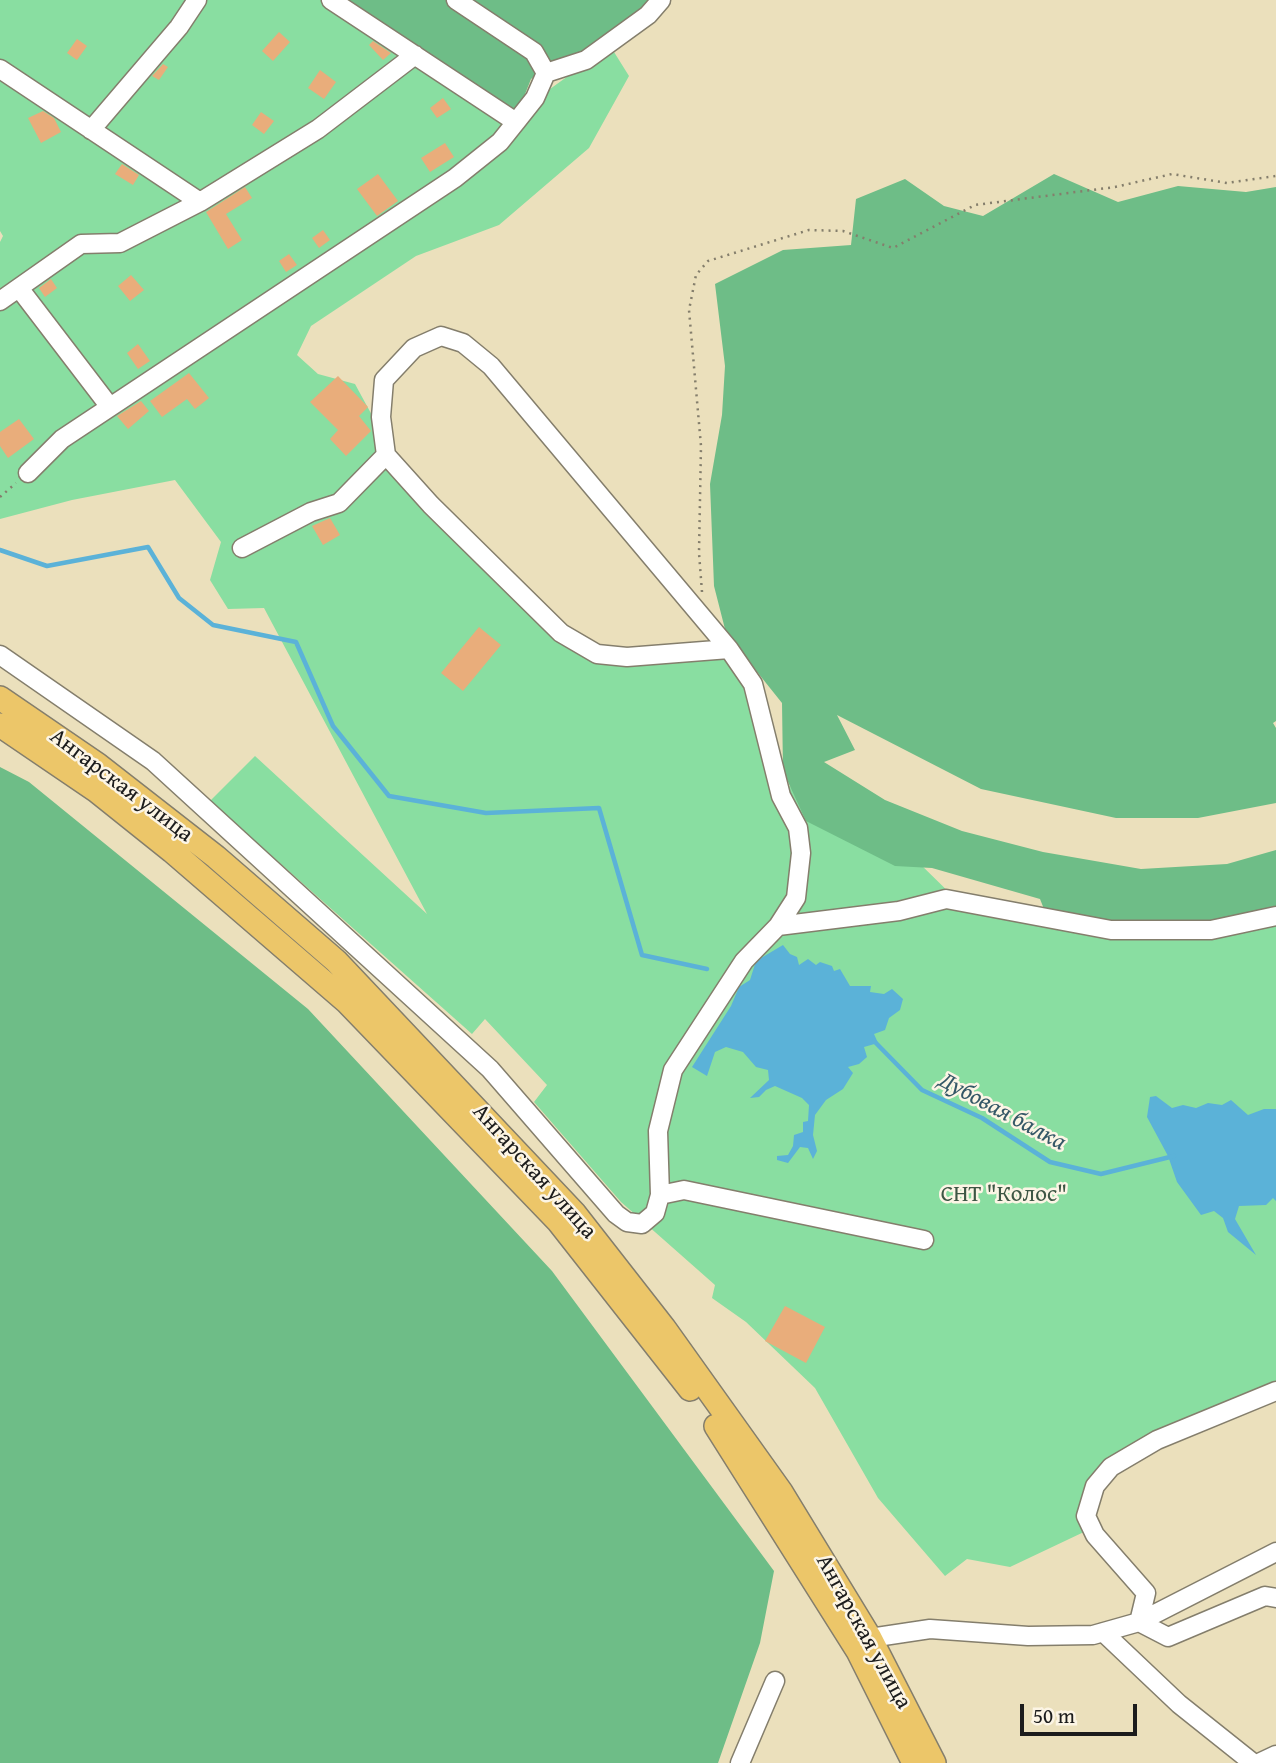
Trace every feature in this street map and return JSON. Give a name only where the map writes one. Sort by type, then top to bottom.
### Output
[{"type":"main road","name":"Ангарская улица","points":[[0,698],[98,765],[216,857],[337,961],[575,1214],[664,1328],[781,1492],[870,1639],[934,1763]]},
{"type":"main road","name":"Ангарская улица","points":[[0,725],[97,791],[276,938],[356,1012],[558,1221],[700,1401],[858,1651],[914,1763]]},
{"type":"street","points":[[91,130],[179,27],[197,0]]},
{"type":"street","points":[[331,0],[516,122]]},
{"type":"street","points":[[456,0],[534,52],[547,73]]},
{"type":"street","points":[[28,473],[62,439],[455,178],[500,142],[535,98],[547,73],[586,60],[648,15],[661,0]]},
{"type":"street","points":[[0,301],[81,244],[120,243],[200,202],[318,129],[415,55]]},
{"type":"street","points":[[0,69],[200,202]]},
{"type":"street","points":[[19,288],[110,407]]},
{"type":"street","points":[[0,655],[153,761],[490,1069],[616,1214],[628,1222],[642,1224],[655,1213],[660,1195],[658,1130],[673,1070],[744,961],[778,926],[796,898],[802,853],[797,828],[780,796],[753,684],[729,649],[491,366],[463,343],[441,336],[414,348],[384,380],[381,417],[386,455],[431,505],[561,634],[597,654],[627,657],[729,649]]},
{"type":"street","points":[[242,548],[311,512],[339,503],[386,455]]},
{"type":"street","points":[[778,926],[898,911],[946,899],[1111,930],[1211,930],[1276,916]]},
{"type":"street","points":[[660,1195],[684,1190],[924,1240]]},
{"type":"street","points":[[1139,1622],[1146,1593],[1095,1535],[1086,1516],[1095,1486],[1111,1467],[1157,1440],[1276,1391]]},
{"type":"street","points":[[870,1639],[930,1629],[1028,1636],[1103,1632],[1139,1622],[1276,1552]]},
{"type":"street","points":[[1139,1622],[1168,1637],[1265,1596],[1276,1598]]},
{"type":"street","points":[[1103,1632],[1179,1704],[1253,1763]]},
{"type":"street","points":[[740,1763],[775,1681]]},
{"type":"street","points":[[1259,1763],[1276,1755]]},
{"type":"path","points":[[705,621],[699,553],[701,446],[689,310],[696,275],[708,261],[809,230],[843,231],[893,248],[975,205],[1115,187],[1172,174],[1227,183],[1276,176]]},
{"type":"path","points":[[0,497],[28,473]]},
{"type":"green space","name":"СНТ \"Колос\"","points":[[0,0],[346,0],[518,112],[582,66],[614,52],[629,76],[589,148],[499,225],[416,256],[311,326],[297,355],[318,374],[355,384],[386,441],[461,526],[567,628],[607,649],[713,645],[746,681],[769,767],[818,813],[916,860],[962,905],[1015,913],[1055,929],[1094,937],[1165,935],[1276,923],[1276,1383],[1096,1475],[1082,1497],[1086,1531],[1010,1567],[967,1559],[945,1576],[878,1498],[815,1388],[746,1322],[712,1298],[715,1285],[621,1202],[534,1102],[547,1085],[485,1019],[472,1034],[210,801],[255,756],[427,914],[264,608],[228,609],[210,580],[221,542],[175,480],[72,500],[0,519],[0,242],[3,236],[0,231]]},
{"type":"green space","points":[[346,0],[649,0],[643,8],[582,56],[548,66],[531,79],[518,112],[508,110]]},
{"type":"green space","points":[[1054,174],[1118,202],[1178,186],[1246,192],[1276,187],[1276,721],[1273,723],[1276,728],[1276,803],[1198,818],[1116,818],[981,789],[837,715],[855,750],[824,762],[885,800],[962,831],[1043,852],[1141,869],[1227,864],[1276,850],[1276,909],[1209,925],[1108,925],[1044,909],[1040,899],[932,868],[895,866],[806,821],[783,771],[782,703],[726,633],[714,586],[710,484],[722,415],[725,366],[715,284],[783,250],[851,245],[856,199],[905,179],[944,206],[983,216]]},
{"type":"green space","points":[[0,767],[29,782],[308,1009],[552,1271],[774,1571],[760,1643],[718,1763],[0,1763]]},
{"type":"water","points":[[783,945],[790,954],[797,957],[799,965],[808,959],[816,965],[820,962],[832,966],[834,971],[840,969],[850,986],[871,986],[870,992],[884,994],[892,989],[903,999],[900,1010],[889,1018],[885,1030],[874,1034],[878,1043],[864,1047],[867,1057],[859,1064],[848,1067],[853,1073],[843,1089],[826,1100],[815,1115],[813,1135],[817,1151],[813,1159],[808,1148],[800,1147],[788,1163],[777,1160],[777,1156],[788,1155],[793,1146],[794,1135],[803,1132],[803,1122],[808,1121],[809,1105],[802,1098],[775,1086],[759,1097],[750,1098],[769,1080],[768,1070],[756,1067],[743,1052],[726,1047],[715,1052],[707,1076],[692,1067],[731,1006],[739,987],[750,980],[756,961]]},
{"type":"water","points":[[1156,1096],[1172,1108],[1183,1105],[1196,1108],[1208,1103],[1222,1105],[1231,1100],[1248,1115],[1264,1109],[1276,1109],[1276,1201],[1273,1198],[1266,1205],[1239,1206],[1235,1219],[1256,1255],[1228,1232],[1223,1218],[1214,1211],[1201,1215],[1177,1182],[1168,1156],[1147,1117],[1150,1097]]},
{"type":"building","points":[[279,32],[290,42],[273,61],[262,51]]},
{"type":"building","points":[[77,39],[87,46],[77,60],[67,53]]},
{"type":"building","points":[[373,41],[391,53],[383,60],[369,45]]},
{"type":"building","points":[[163,64],[168,67],[159,80],[152,76]]},
{"type":"building","points":[[320,70],[336,82],[324,99],[308,88]]},
{"type":"building","points":[[443,98],[451,109],[437,118],[430,108]]},
{"type":"building","points":[[43,111],[54,118],[61,132],[41,143],[28,118]]},
{"type":"building","points":[[261,112],[274,121],[264,134],[252,125]]},
{"type":"building","points":[[445,143],[454,157],[430,172],[421,158]]},
{"type":"building","points":[[122,164],[139,175],[133,185],[115,174]]},
{"type":"building","points":[[378,174],[398,201],[377,216],[357,189]]},
{"type":"building","points":[[245,187],[252,198],[226,214],[242,240],[228,249],[206,212]]},
{"type":"building","points":[[323,230],[330,240],[319,248],[312,238]]},
{"type":"building","points":[[289,254],[297,265],[286,272],[279,261]]},
{"type":"building","points":[[131,275],[144,290],[130,301],[118,286]]},
{"type":"building","points":[[51,279],[57,288],[45,297],[39,288]]},
{"type":"building","points":[[138,344],[150,361],[138,369],[127,353]]},
{"type":"building","points":[[189,373],[209,398],[195,409],[187,399],[162,417],[150,401]]},
{"type":"building","points":[[338,376],[368,407],[359,416],[371,431],[346,456],[330,439],[338,430],[310,402]]},
{"type":"building","points":[[141,401],[149,411],[128,429],[117,416]]},
{"type":"building","points":[[19,419],[34,439],[8,458],[0,446],[0,432]]},
{"type":"building","points":[[330,518],[340,535],[323,545],[312,526]]},
{"type":"building","points":[[479,627],[501,645],[463,691],[441,673]]},
{"type":"building","points":[[785,1306],[825,1327],[806,1363],[765,1341]]},
{"type":"waterway","name":"Дубовая балка","points":[[0,550],[47,566],[148,547],[179,598],[213,625],[296,642],[333,726],[389,796],[486,813],[599,808],[642,955],[707,969]]},
{"type":"waterway","name":"Дубовая балка","points":[[874,1041],[922,1090],[982,1118],[1050,1162],[1101,1174],[1174,1156]]}]
